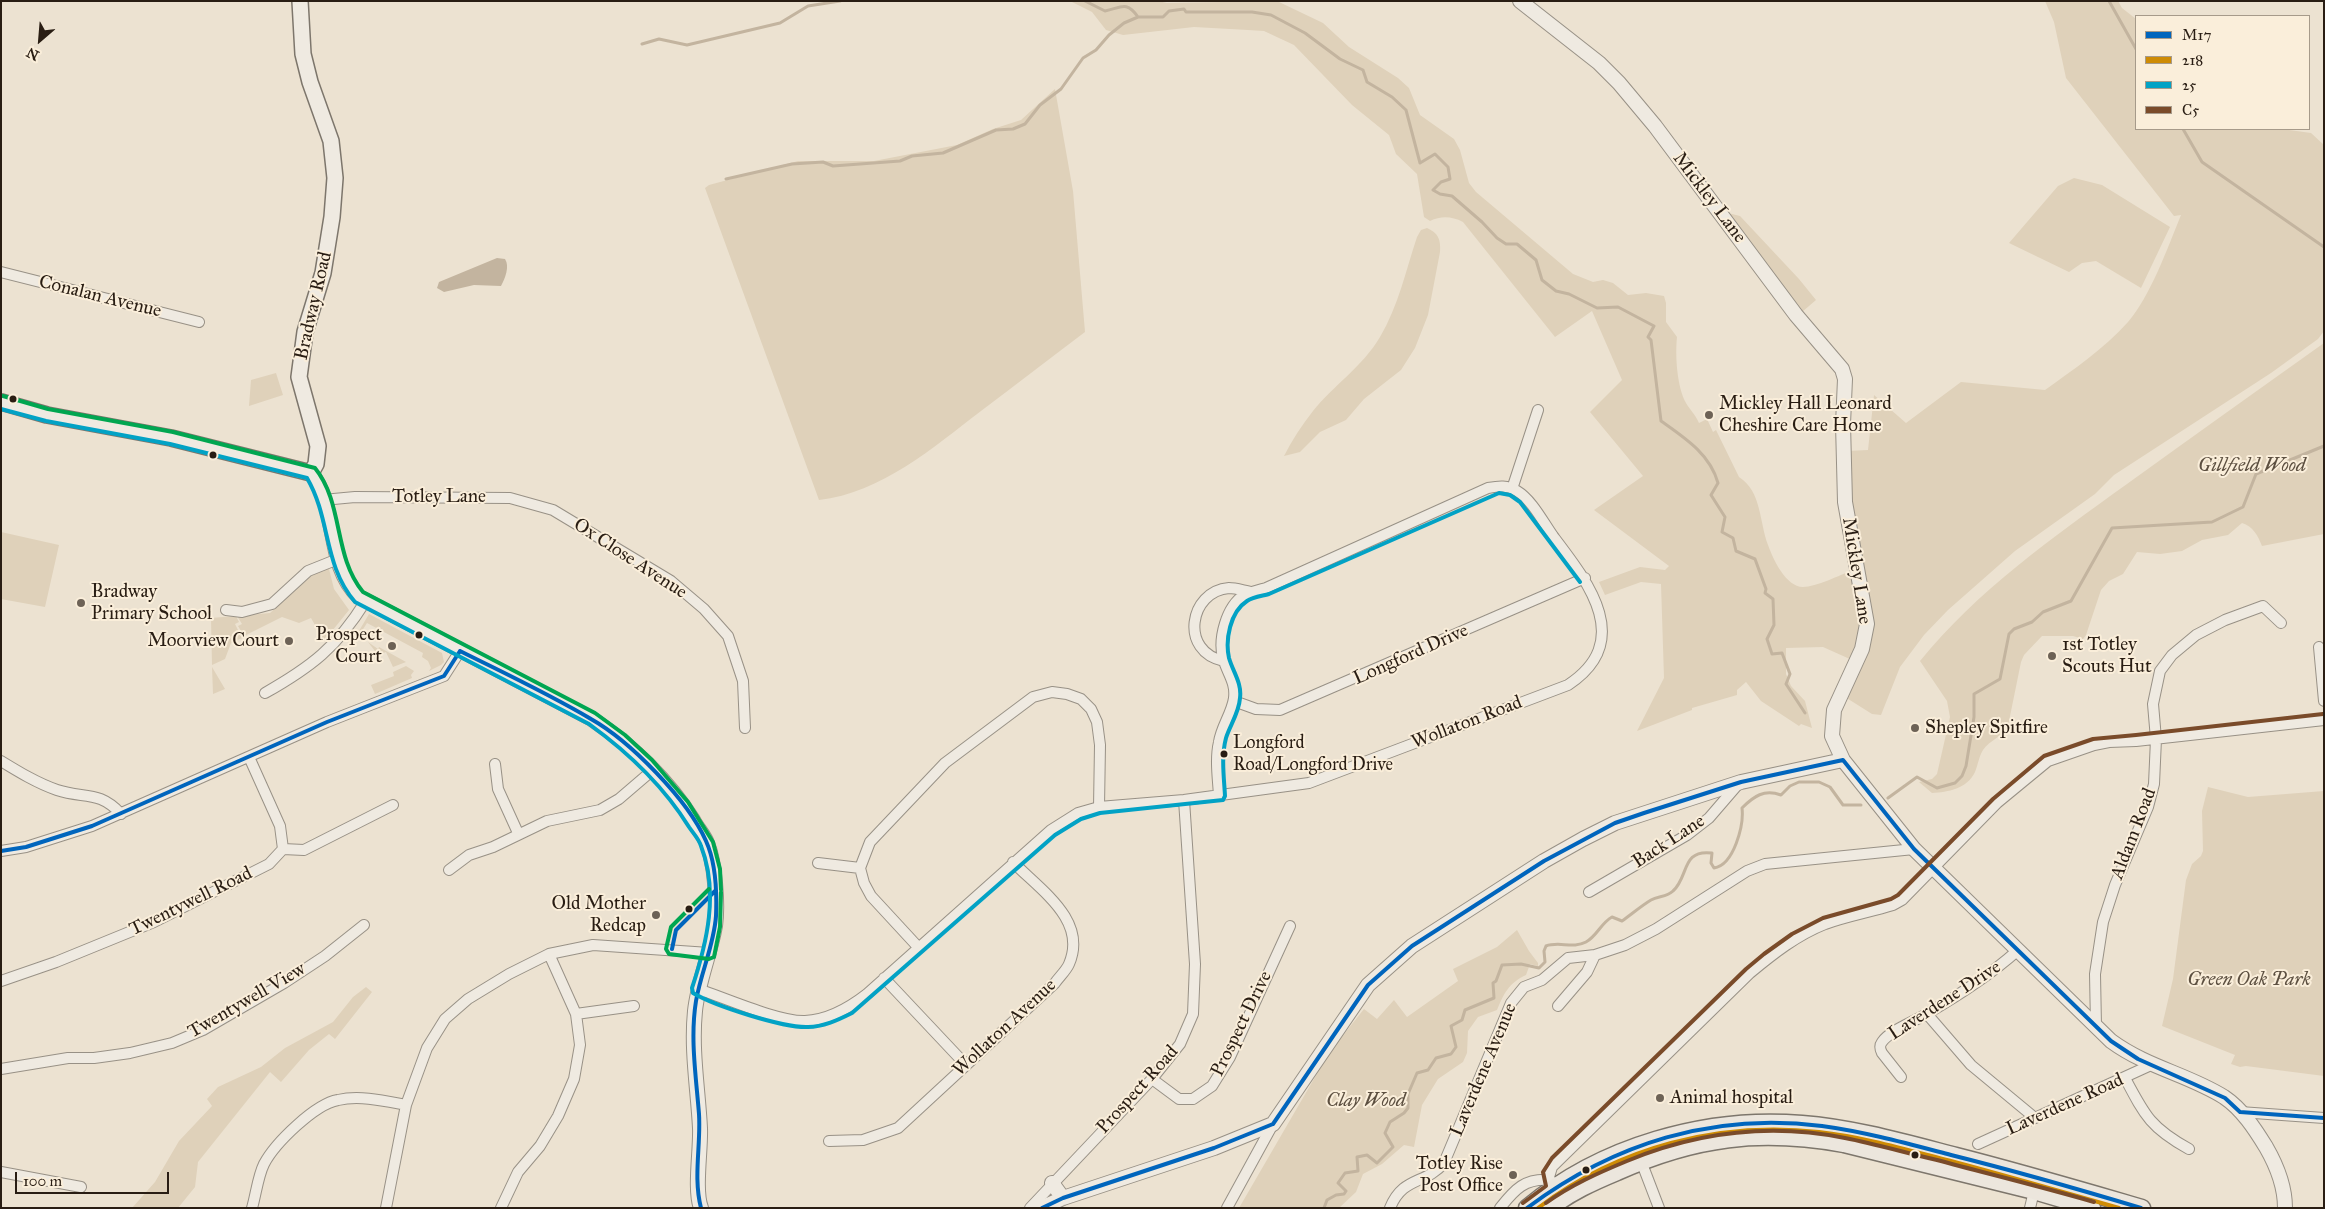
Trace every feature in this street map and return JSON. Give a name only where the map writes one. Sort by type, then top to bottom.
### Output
[{"type":"main road","name":"Bradway Road","points":[[300,1],[304,61],[332,141],[335,178],[332,216],[323,273],[305,332],[299,371],[300,386],[318,446],[316,464],[311,473]]},
{"type":"main road","points":[[1,402],[68,420],[171,438],[311,473]]},
{"type":"main road","points":[[1527,1208],[1553,1194],[1598,1163],[1649,1143],[1699,1129],[1750,1123],[1802,1124],[1849,1131],[2035,1184],[2092,1208]]},
{"type":"main road","points":[[1553,1194],[1585,1186],[1641,1161],[1693,1144],[1725,1139],[1792,1137],[1816,1139],[2142,1208]]},
{"type":"street","name":"Mickley Lane","points":[[1520,1],[1592,57],[1619,83],[1656,126],[1796,315],[1842,369],[1845,379],[1842,424],[1845,502],[1866,624],[1862,649],[1832,720],[1832,736],[1843,760],[1914,849],[2096,1026],[2126,1052],[2151,1066],[2216,1094],[2240,1112],[2258,1134],[2274,1162],[2284,1187],[2285,1208]]},
{"type":"street","name":"Conalan Avenue","points":[[1,272],[198,322]]},
{"type":"street","points":[[1220,796],[1219,741],[1234,701],[1234,681],[1224,661],[1221,648],[1230,612],[1237,602],[1252,592],[1266,588],[1488,488],[1498,486],[1512,489],[1538,410]]},
{"type":"street","points":[[311,473],[321,489],[338,559],[348,584],[365,602],[592,719],[611,731],[654,769],[681,802],[707,843],[713,870],[715,924],[709,953],[698,989],[693,1036],[699,1095],[699,1186],[702,1208]]},
{"type":"street","name":"Wollaton Road","points":[[698,989],[780,1017],[804,1021],[829,1016],[848,1008],[1013,862],[1063,820],[1078,813],[1099,807],[1220,796],[1309,783],[1568,685],[1582,676],[1592,664],[1602,643],[1602,629],[1594,596],[1585,578],[1524,496],[1512,489]]},
{"type":"street","name":"Totley Lane","points":[[323,500],[363,497],[510,498],[553,510]]},
{"type":"street","name":"Ox Close Avenue","points":[[553,510],[671,581],[704,609],[728,636],[743,681],[748,722]]},
{"type":"street","points":[[226,610],[242,612],[272,604],[308,571],[338,559]]},
{"type":"street","name":"Longford Drive","points":[[1234,701],[1256,709],[1280,710],[1585,578]]},
{"type":"street","points":[[1224,661],[1212,659],[1197,643],[1194,634],[1196,616],[1204,602],[1220,590],[1228,588],[1252,592]]},
{"type":"street","points":[[265,693],[298,674],[320,658],[346,630],[365,602]]},
{"type":"street","name":"Aldam Road","points":[[2096,1026],[2095,974],[2103,922],[2114,884],[2148,807],[2154,784],[2156,738],[2153,693],[2160,671],[2178,649],[2210,627],[2263,606],[2281,623]]},
{"type":"street","points":[[2319,647],[2324,701]]},
{"type":"street","points":[[1,851],[26,847],[76,832],[376,702],[444,676],[460,652]]},
{"type":"street","points":[[918,948],[871,896],[864,883],[860,868],[870,842],[945,763],[1027,701],[1052,692],[1067,694],[1081,699],[1091,709],[1097,722],[1100,745],[1099,807]]},
{"type":"street","points":[[1553,1194],[1549,1173],[1556,1162],[1772,955],[1825,924],[1898,903],[1935,869],[1997,803],[2048,761],[2109,742],[2324,720]]},
{"type":"street","points":[[249,757],[280,826],[283,849],[304,850],[393,805]]},
{"type":"street","points":[[1227,1208],[1273,1124],[1368,985],[1412,946],[1544,861],[1607,827],[1741,782],[1843,760]]},
{"type":"street","points":[[1,761],[27,777],[58,790],[109,801],[121,814]]},
{"type":"street","points":[[495,764],[498,788],[518,833]]},
{"type":"street","points":[[449,870],[469,854],[493,848],[518,833],[547,821],[600,810],[619,799],[654,769]]},
{"type":"street","name":"Back Lane","points":[[1589,892],[1687,834],[1709,818],[1741,782]]},
{"type":"street","name":"Prospect Road","points":[[1030,1208],[1152,1079],[1180,1044],[1193,1014],[1195,964],[1184,800]]},
{"type":"street","name":"Twentywell Road","points":[[1,981],[56,962],[154,922],[269,864],[283,849]]},
{"type":"street","name":"Laverdene Avenue","points":[[1390,1208],[1398,1191],[1439,1170],[1444,1163],[1512,1003],[1519,991],[1524,987],[1542,980],[1568,958],[1595,955],[1625,945],[1656,929],[1747,872],[1765,864],[1914,849]]},
{"type":"street","name":"Wollaton Avenue","points":[[829,1141],[863,1140],[898,1128],[965,1064],[1055,983],[1068,966],[1074,950],[1073,932],[1069,920],[1013,862]]},
{"type":"street","points":[[818,864],[860,868]]},
{"type":"street","name":"Twentywell View","points":[[1,1069],[68,1058],[94,1058],[130,1053],[172,1043],[203,1030],[284,983],[325,956],[364,925]]},
{"type":"street","name":"Prospect Drive","points":[[1152,1079],[1179,1098],[1193,1099],[1212,1086],[1230,1057],[1290,926]]},
{"type":"street","points":[[386,1208],[406,1105],[427,1048],[445,1019],[468,999],[549,954],[593,945],[709,953]]},
{"type":"street","name":"Laverdene Drive","points":[[1901,1077],[1882,1053],[1881,1044],[1905,1026],[1927,1014],[1997,968],[2017,951]]},
{"type":"street","points":[[501,1208],[518,1172],[540,1146],[558,1116],[574,1079],[580,1045],[576,1014],[549,954]]},
{"type":"street","points":[[1558,1006],[1587,972],[1595,955]]},
{"type":"street","points":[[884,978],[965,1064]]},
{"type":"street","points":[[576,1014],[634,1006]]},
{"type":"street","points":[[1927,1014],[1971,1065],[2035,1118]]},
{"type":"street","name":"Laverdene Road","points":[[1978,1144],[2151,1066]]},
{"type":"street","points":[[2125,1078],[2140,1107],[2154,1126],[2189,1149]]},
{"type":"street","points":[[252,1208],[264,1164],[288,1134],[310,1113],[338,1100],[376,1099],[406,1105]]},
{"type":"street","points":[[2240,1112],[2324,1118]]},
{"type":"street","points":[[1041,1208],[1063,1198],[1214,1148],[1273,1124]]},
{"type":"street","points":[[1641,1161],[1659,1208]]},
{"type":"street","points":[[1,1172],[81,1187]]},
{"type":"street","points":[[1500,1208],[1526,1182],[1535,1179],[1553,1194]]},
{"type":"street","points":[[1052,1184],[1063,1198]]},
{"type":"street","points":[[2030,1208],[2035,1184]]},
{"type":"green space","points":[[1070,1],[1158,1],[1167,3],[1277,1],[1323,23],[1349,47],[1398,78],[1409,88],[1420,115],[1454,139],[1460,150],[1469,183],[1476,192],[1573,274],[1593,282],[1603,280],[1613,283],[1628,295],[1646,293],[1664,296],[1666,322],[1677,337],[1677,371],[1683,396],[1699,423],[1707,419],[1713,432],[1716,430],[1739,477],[1752,491],[1759,508],[1768,545],[1781,571],[1791,582],[1803,587],[1821,583],[1853,570],[1862,627],[1852,660],[1823,647],[1786,648],[1786,674],[1791,686],[1805,701],[1812,728],[1801,724],[1799,726],[1761,701],[1746,682],[1737,690],[1737,695],[1692,708],[1692,710],[1637,731],[1664,678],[1661,584],[1641,582],[1605,595],[1599,582],[1640,567],[1665,570],[1669,566],[1594,510],[1643,476],[1590,412],[1622,380],[1592,311],[1555,337],[1463,222],[1446,217],[1430,221],[1424,217],[1417,174],[1396,154],[1389,135],[1352,105],[1294,45],[1264,31],[1248,30],[1194,27],[1123,35],[1106,30],[1092,12]]},
{"type":"green space","points":[[2045,1],[2118,1],[2122,8],[2135,18],[2135,130],[2289,130],[2311,133],[2324,145],[2324,331],[2318,339],[2271,373],[2114,475],[2095,494],[2015,551],[1948,610],[1924,635],[1900,667],[1881,715],[1872,714],[1845,697],[1867,652],[1873,624],[1851,511],[1847,451],[1868,450],[1874,395],[1906,423],[1961,382],[2045,390],[2099,350],[2119,332],[2136,312],[2151,286],[2181,215],[2174,216],[2066,78],[2054,22]]},
{"type":"green space","points":[[1055,89],[1073,191],[1085,332],[945,439],[906,466],[864,488],[842,496],[819,500],[705,188],[709,185],[798,161],[874,161],[957,145],[993,129],[1021,120]]},
{"type":"green space","points":[[2074,178],[2102,185],[2170,227],[2141,288],[2096,261],[2082,263],[2069,272],[2009,243],[2058,186]]},
{"type":"green space","points":[[1728,213],[1740,216],[1816,300],[1802,312]]},
{"type":"green space","points":[[1427,228],[1438,237],[1440,252],[1428,315],[1415,348],[1401,370],[1364,399],[1346,420],[1320,432],[1300,452],[1284,456],[1297,433],[1313,411],[1357,366],[1380,337],[1397,301],[1417,237],[1421,230]]},
{"type":"green space","name":"Gillfield Wood","points":[[2324,343],[2324,534],[2262,546],[2252,529],[2242,523],[2228,535],[2202,540],[2182,551],[2160,554],[2137,552],[2123,574],[2109,581],[2101,590],[2083,639],[2073,636],[2042,636],[2024,655],[2008,726],[2003,733],[1983,750],[1972,778],[1962,786],[1938,793],[1932,793],[1919,782],[1932,779],[1937,774],[1950,717],[1947,701],[1920,661],[1942,635],[1991,588],[2044,545]]},
{"type":"green space","points":[[276,373],[283,395],[249,406],[251,380]]},
{"type":"green space","points":[[1,532],[59,545],[45,607],[1,599]]},
{"type":"green space","points":[[329,569],[334,589],[349,610],[324,641],[311,618],[299,623],[282,617],[244,636],[238,626],[242,624],[237,616],[270,613],[308,578],[319,570]]},
{"type":"green space","points":[[369,614],[442,653],[444,662],[429,671],[431,668],[428,661],[422,657],[423,653],[367,623],[358,637],[356,636]]},
{"type":"green space","points":[[236,616],[239,622],[235,624],[242,638],[231,643],[225,659],[212,665],[211,618]]},
{"type":"green space","points":[[368,642],[378,649],[379,647],[406,662],[393,667],[386,652],[378,655]]},
{"type":"green space","points":[[406,666],[414,671],[411,675],[412,678],[375,694],[371,685],[394,676],[393,672]]},
{"type":"green space","points":[[212,667],[225,689],[213,694]]},
{"type":"green space","name":"Green Oak Park","points":[[2208,787],[2248,797],[2324,791],[2324,1076],[2246,1066],[2240,1067],[2231,1064],[2235,1055],[2162,1026],[2173,979],[2186,880],[2192,864],[2201,856],[2203,851],[2202,811]]},
{"type":"green space","name":"Clay Wood","points":[[1517,930],[1538,963],[1538,966],[1530,964],[1526,975],[1515,981],[1508,989],[1497,1010],[1478,1017],[1468,1031],[1467,1053],[1463,1062],[1438,1079],[1422,1105],[1414,1147],[1404,1145],[1382,1164],[1363,1174],[1356,1192],[1339,1208],[1239,1208],[1329,1053],[1364,1009],[1377,1019],[1394,1000],[1407,1017],[1458,981],[1453,969],[1497,947]]},
{"type":"green space","points":[[366,987],[372,992],[335,1039],[329,1034],[309,1050],[281,1082],[270,1072],[198,1162],[195,1187],[178,1208],[132,1208],[155,1182],[179,1141],[212,1106],[207,1099],[218,1087],[261,1067],[285,1048],[333,1022],[353,997]]},
{"type":"shaded area","points":[[497,258],[505,259],[507,265],[501,286],[474,285],[444,292],[437,288],[439,282]]},
{"type":"waterway","points":[[642,44],[659,39],[687,45],[780,23],[808,6],[840,1]]},
{"type":"waterway","points":[[1085,1],[1105,11],[1123,6],[1127,7],[1138,17]]},
{"type":"waterway","points":[[2109,1],[2135,47]]},
{"type":"waterway","points":[[726,179],[792,164],[823,162],[833,166],[900,161],[912,156],[943,153],[996,130],[1013,129],[1025,124],[1040,105],[1061,89],[1083,58],[1096,50],[1109,35],[1124,23],[1138,17],[1163,17],[1169,11],[1184,9],[1186,12],[1252,12],[1271,15],[1305,33],[1340,59],[1363,70],[1367,82],[1392,97],[1406,110],[1420,163],[1435,154],[1448,167],[1450,179],[1441,182],[1433,190],[1440,194],[1452,196],[1506,244],[1517,244],[1536,260],[1542,280],[1556,291],[1569,294],[1597,308],[1618,307],[1654,326],[1648,337],[1651,340],[1661,421],[1695,447],[1709,463],[1714,473],[1718,483],[1711,495],[1725,517],[1722,532],[1733,538],[1736,551],[1755,559],[1766,589],[1765,593],[1773,599],[1774,625],[1767,639],[1772,654],[1782,653],[1790,674],[1786,684],[1805,713]]},
{"type":"waterway","points":[[2184,130],[2202,162],[2324,247]]},
{"type":"waterway","points":[[1888,798],[1917,777],[1937,788],[1955,783],[1962,776],[1966,766],[1974,717],[1974,694],[2000,679],[2009,634],[2014,629],[2032,622],[2043,612],[2071,601],[2112,528],[2212,522],[2243,507],[2256,474],[2324,446]]},
{"type":"waterway","points":[[1324,1208],[1327,1200],[1336,1195],[1344,1194],[1346,1191],[1338,1183],[1345,1173],[1358,1171],[1357,1157],[1367,1155],[1377,1163],[1393,1147],[1385,1133],[1390,1122],[1408,1108],[1408,1094],[1417,1073],[1428,1070],[1436,1058],[1451,1054],[1456,1047],[1451,1026],[1462,1020],[1465,1010],[1494,998],[1493,983],[1496,981],[1502,965],[1521,964],[1539,968],[1545,962],[1544,951],[1546,946],[1556,944],[1576,945],[1586,942],[1612,917],[1622,921],[1651,900],[1671,893],[1678,885],[1687,865],[1695,855],[1712,853],[1711,863],[1714,868],[1721,865],[1727,860],[1736,843],[1741,824],[1742,808],[1751,800],[1764,793],[1781,795],[1790,786],[1799,782],[1819,782],[1830,787],[1843,805],[1861,805]]},
{"type":"transit line","points":[[3,396],[48,409],[173,432],[315,468],[331,497],[347,562],[363,592],[595,713],[625,735],[652,760],[688,802],[713,842],[720,869],[721,890]]},
{"type":"transit line","name":"25","points":[[1,409],[46,421],[170,444],[307,478],[320,509],[337,573],[355,602],[589,724],[631,758],[668,797],[700,843],[709,881],[709,917],[702,953],[692,988],[693,993],[749,1015],[797,1026],[819,1026],[836,1021],[852,1013],[1055,835],[1081,819],[1100,813],[1223,800],[1225,796],[1224,745],[1238,709],[1240,693],[1229,658],[1228,635],[1236,612],[1249,600],[1269,594],[1499,493],[1510,495],[1520,502],[1580,582]]},
{"type":"transit line","name":"M17","points":[[460,651],[575,710],[623,742],[640,756],[672,790],[686,808],[706,841],[714,868],[716,916],[713,937],[694,1015],[694,1057],[699,1114],[697,1173],[701,1208]]},
{"type":"transit line","name":"M17","points":[[1,851],[26,847],[92,826],[327,722],[444,676],[460,651]]},
{"type":"transit line","name":"C5","points":[[1523,1203],[1546,1186],[1543,1172],[1552,1158],[1746,969],[1792,934],[1823,918],[1891,899],[1898,895],[1993,799],[2044,756],[2093,739],[2323,714]]},
{"type":"transit line","name":"M17","points":[[1843,760],[1914,849],[2111,1041],[2138,1059],[2225,1098],[2240,1112]]},
{"type":"transit line","name":"M17","points":[[1273,1124],[1368,985],[1412,946],[1544,861],[1615,823],[1644,813],[1741,782],[1843,760]]},
{"type":"transit line","points":[[709,889],[671,927],[666,949],[669,954],[709,959],[714,957],[720,927],[721,892]]},
{"type":"transit line","name":"M17","points":[[672,949],[676,930],[715,891]]},
{"type":"transit line","name":"M17","points":[[2240,1112],[2324,1118]]},
{"type":"transit line","name":"M17","points":[[1527,1208],[1560,1185],[1595,1166],[1630,1150],[1667,1137],[1704,1129],[1743,1124],[1782,1123],[1822,1126],[1887,1139],[2023,1174],[2141,1208]]},
{"type":"transit line","name":"M17","points":[[1042,1208],[1063,1198],[1214,1148],[1273,1124]]},
{"type":"transit line","name":"218","points":[[1538,1208],[1569,1187],[1602,1169],[1636,1154],[1671,1143],[1707,1135],[1781,1130],[1836,1134],[1886,1144],[2119,1208]]},
{"type":"transit line","name":"C5","points":[[1546,1203],[1585,1180],[1653,1151],[1707,1137],[1762,1131],[1817,1133],[1857,1140],[2094,1202]]},
{"type":"place","name":"Mickley Hall Leonard Cheshire Care Home","points":[[1709,415]]},
{"type":"place","name":"Bradway Primary School","points":[[81,603]]},
{"type":"place","name":"Moorview Court","points":[[289,641]]},
{"type":"place","name":"Prospect Court","points":[[392,646]]},
{"type":"place","name":"1st Totley Scouts Hut","points":[[2052,656]]},
{"type":"place","name":"Shepley Spitfire","points":[[1915,728]]},
{"type":"place","name":"Longford Road/Longford Drive","points":[[1224,754]]},
{"type":"place","name":"Old Mother Redcap","points":[[656,915]]},
{"type":"place","name":"Animal hospital","points":[[1660,1098]]},
{"type":"place","name":"Totley Rise Post Office","points":[[1513,1175]]}]
